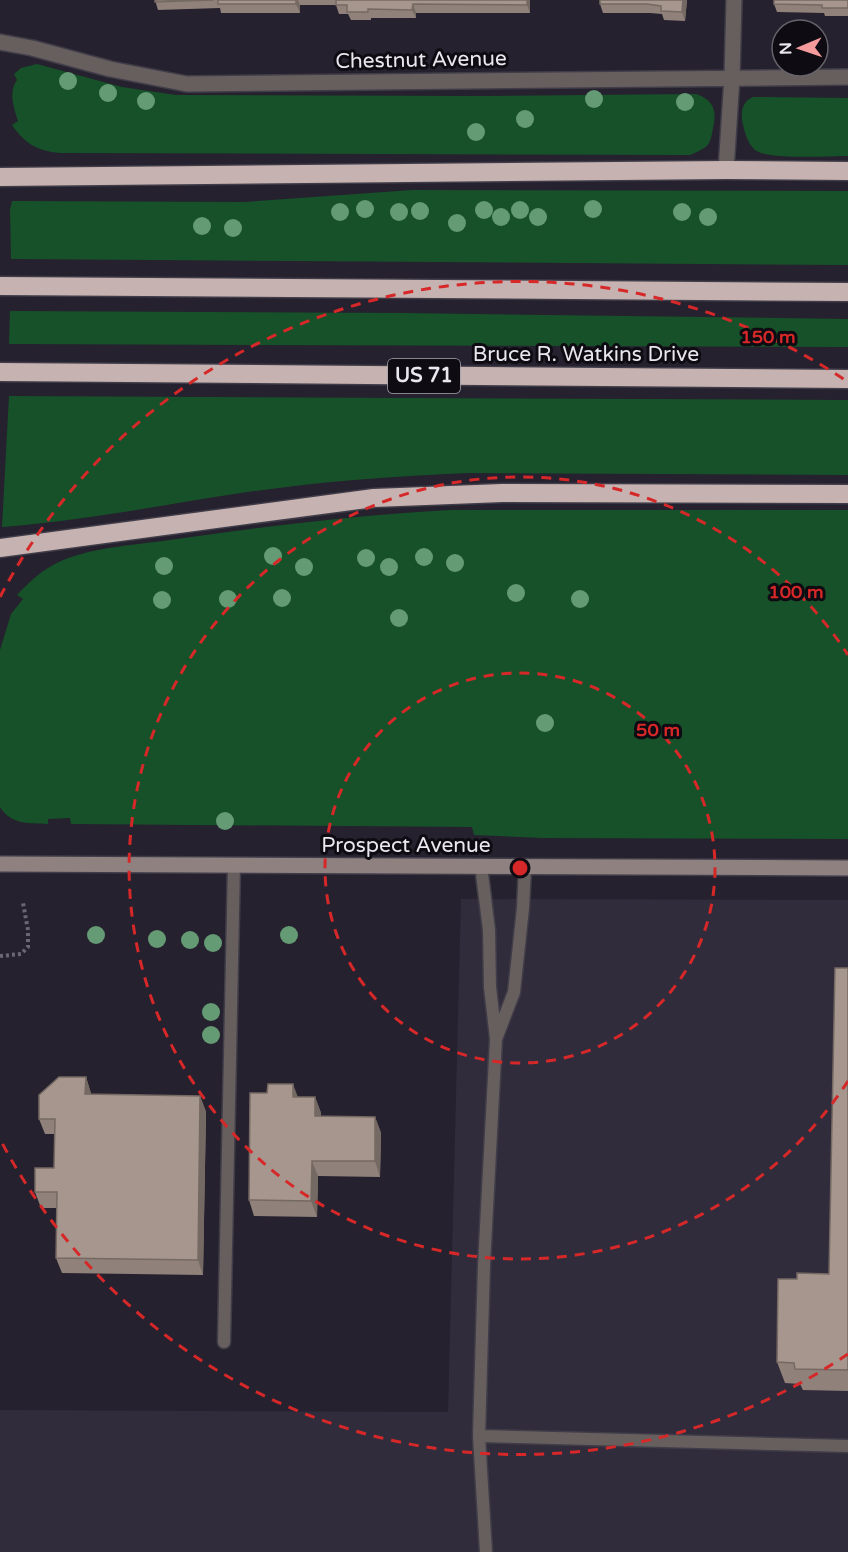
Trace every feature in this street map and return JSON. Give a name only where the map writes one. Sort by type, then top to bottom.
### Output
[{"type":"highway","points":[[0,177],[726,170],[848,171]]},
{"type":"highway","points":[[0,286],[848,292]]},
{"type":"highway","name":"Bruce R. Watkins Drive","points":[[0,372],[848,379]]},
{"type":"highway","points":[[0,548],[374,498],[502,493],[848,494]]},
{"type":"main road","name":"Prospect Avenue","points":[[0,864],[848,868]]},
{"type":"street","points":[[726,170],[734,0]]},
{"type":"street","name":"Chestnut Avenue","points":[[0,42],[32,48],[110,69],[187,84],[848,77]]},
{"type":"lane","points":[[224,1342],[234,865]]},
{"type":"lane","points":[[481,866],[489,930],[490,987],[496,1039],[479,1436],[486,1552]]},
{"type":"lane","points":[[496,1039],[514,992],[525,867]]},
{"type":"lane","points":[[479,1436],[848,1446]]},
{"type":"path","points":[[0,956],[21,954],[28,947],[28,930],[23,903]]},
{"type":"shaded area","points":[[461,899],[848,900],[848,1552],[0,1552],[0,1410],[448,1412]]},
{"type":"green space","points":[[37,64],[122,87],[176,95],[696,94],[707,99],[713,107],[714,122],[707,146],[690,155],[60,153],[33,145],[12,125],[18,121],[13,100],[14,85],[17,80],[14,74],[21,68]]},
{"type":"green space","points":[[753,97],[848,98],[848,156],[785,156],[755,150],[746,136],[742,116],[745,103]]},
{"type":"green space","points":[[412,190],[848,191],[848,265],[11,259],[10,210],[12,201],[245,202]]},
{"type":"green space","points":[[10,311],[848,319],[848,347],[9,344]]},
{"type":"green space","points":[[9,396],[848,400],[848,475],[468,473],[411,476],[269,489],[92,517],[2,527]]},
{"type":"green space","points":[[450,510],[848,510],[848,839],[542,838],[474,835],[472,827],[71,824],[70,818],[48,819],[48,824],[15,820],[4,813],[0,807],[0,650],[11,614],[23,599],[17,595],[48,568],[74,556],[118,547],[313,522]]},
{"type":"building","points":[[155,0],[214,0],[155,2]]},
{"type":"building","points":[[218,0],[296,0],[296,4],[218,4]]},
{"type":"building","points":[[336,0],[527,0],[527,5],[413,4],[412,10],[368,9],[368,12],[347,12],[347,5],[336,5]]},
{"type":"building","points":[[600,0],[683,0],[682,12],[661,11],[661,6],[647,4],[600,4]]},
{"type":"building","points":[[774,0],[848,0],[848,8],[774,4]]},
{"type":"building","points":[[835,968],[848,968],[848,1370],[795,1369],[794,1363],[777,1362],[778,1279],[797,1279],[797,1273],[829,1274]]},
{"type":"building","points":[[59,1077],[86,1077],[85,1094],[200,1096],[198,1260],[56,1258],[57,1192],[35,1192],[35,1168],[54,1168],[55,1119],[39,1119],[39,1095]]},
{"type":"building","points":[[268,1084],[293,1084],[293,1097],[315,1097],[315,1116],[375,1117],[375,1161],[312,1161],[311,1201],[249,1200],[250,1093],[267,1093]]}]
